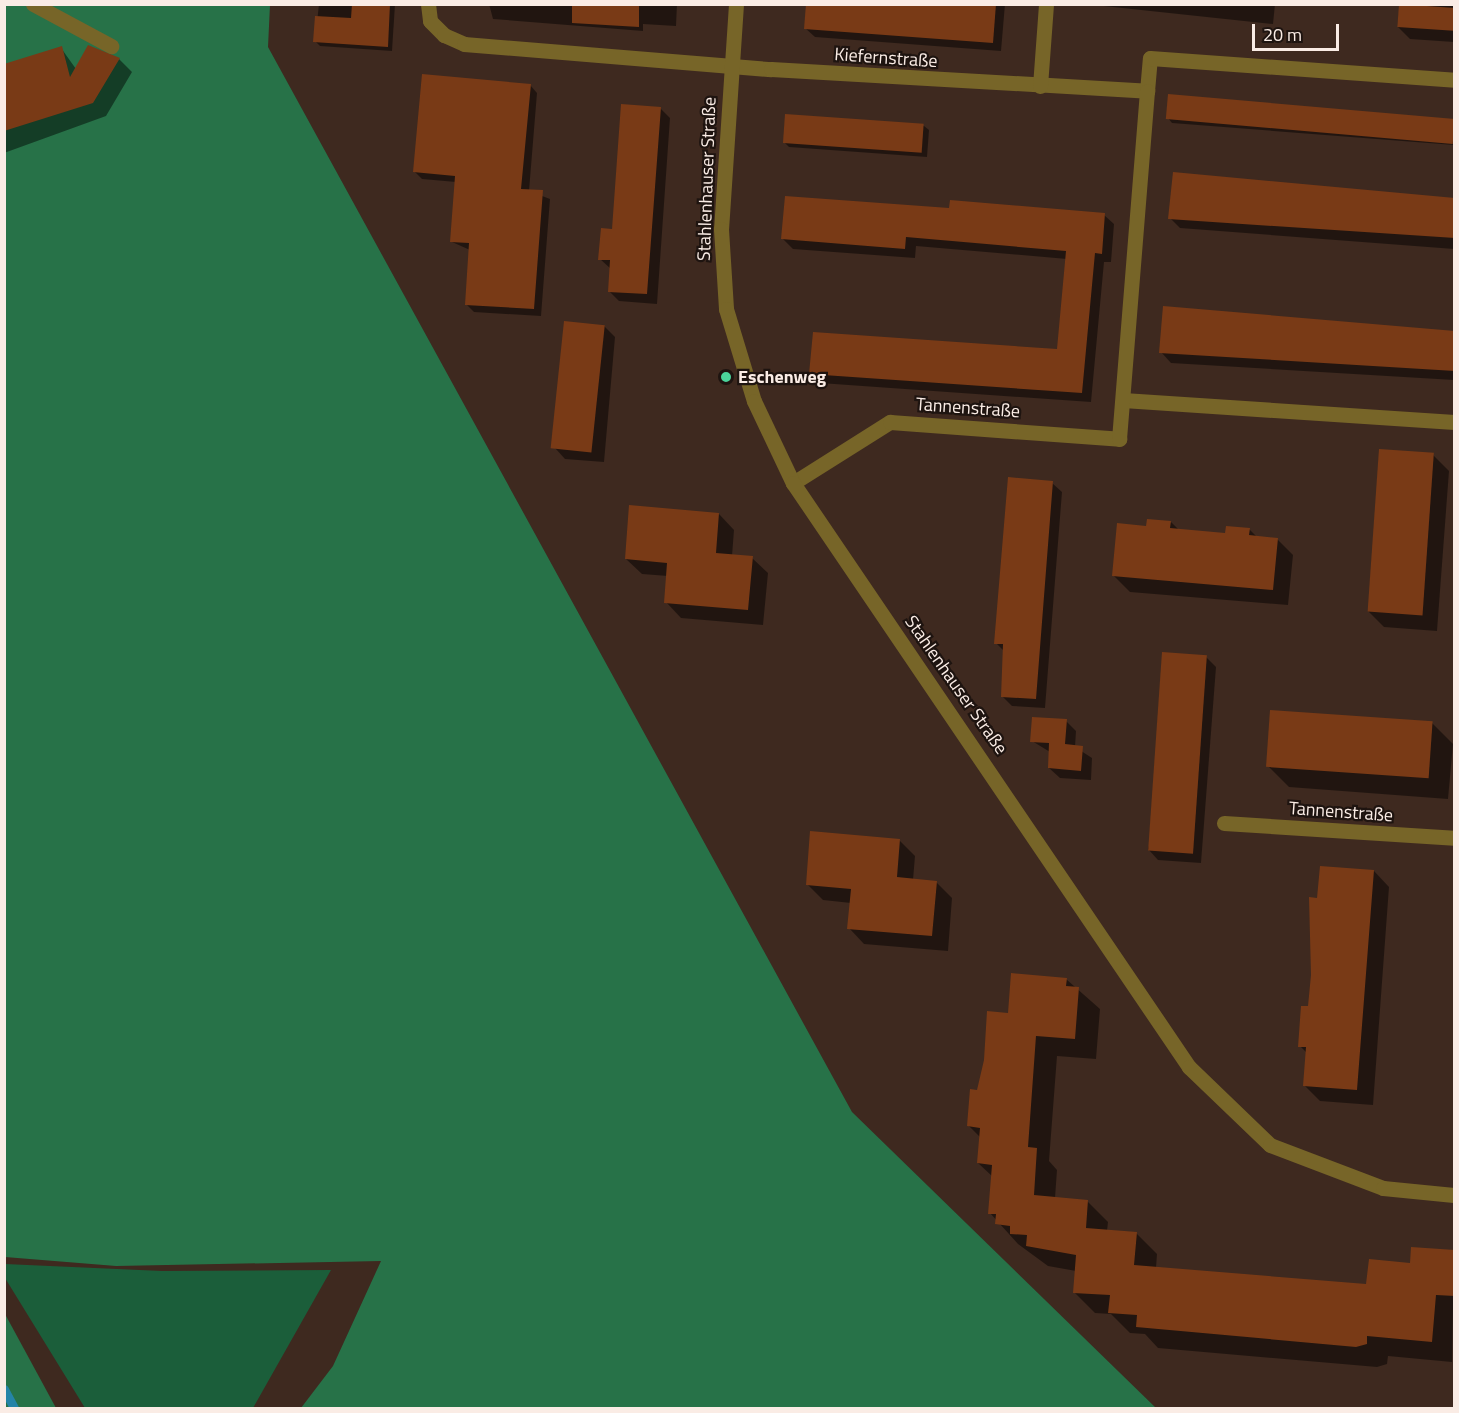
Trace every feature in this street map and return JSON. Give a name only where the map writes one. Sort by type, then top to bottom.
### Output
[{"type":"street","points":[[33,4],[111,46]]},
{"type":"street","points":[[428,4],[430,21],[444,36],[464,44],[730,65]]},
{"type":"street","name":"Stahlenhauser Straße","points":[[736,4],[730,65],[722,229],[726,309],[754,401],[793,483],[1189,1067],[1270,1145],[1383,1188],[1455,1194]]},
{"type":"street","points":[[1040,86],[1046,4]]},
{"type":"street","points":[[1147,91],[1150,58],[1455,80]]},
{"type":"street","name":"Kiefernstraße","points":[[730,65],[1147,91]]},
{"type":"street","name":"Tannenstraße","points":[[793,483],[890,422],[1119,439],[1147,91]]},
{"type":"street","points":[[1123,400],[1455,422]]},
{"type":"street","name":"Tannenstraße","points":[[1224,823],[1455,838]]},
{"type":"green space","points":[[4,5],[270,5],[268,47],[852,1112],[1156,1408],[301,1408],[333,1366],[381,1261],[116,1266],[5,1257]]},
{"type":"green space","points":[[5,1264],[162,1271],[331,1270],[253,1408],[85,1408],[5,1278]]},
{"type":"green space","points":[[5,1314],[56,1408],[5,1408]]},
{"type":"building","points":[[352,4],[390,4],[388,47],[313,42],[315,16],[351,18]]},
{"type":"building","points":[[572,4],[639,4],[639,27],[572,23]]},
{"type":"building","points":[[806,4],[996,4],[993,43],[804,29]]},
{"type":"building","points":[[1399,4],[1454,8],[1453,31],[1397,27]]},
{"type":"building","points":[[88,45],[120,58],[93,103],[4,131],[4,64],[62,46],[70,77]]},
{"type":"building","points":[[422,74],[531,84],[521,189],[543,190],[534,309],[465,305],[469,243],[450,242],[455,176],[413,172]]},
{"type":"building","points":[[1168,94],[1454,119],[1453,144],[1166,119]]},
{"type":"building","points":[[621,104],[661,107],[647,294],[608,292],[610,260],[598,260],[601,228],[612,229]]},
{"type":"building","points":[[785,114],[924,124],[922,153],[783,143]]},
{"type":"building","points":[[1173,172],[1455,198],[1455,238],[1168,219]]},
{"type":"building","points":[[785,196],[949,208],[950,200],[1105,213],[1102,254],[1095,253],[1082,393],[809,374],[813,332],[1057,349],[1066,251],[906,237],[905,249],[781,239]]},
{"type":"building","points":[[1163,306],[1455,331],[1455,371],[1159,353]]},
{"type":"building","points":[[564,321],[605,325],[591,453],[551,448]]},
{"type":"building","points":[[1379,449],[1434,453],[1422,615],[1368,612]]},
{"type":"building","points":[[1008,477],[1053,481],[1036,699],[1001,697],[1003,644],[994,644]]},
{"type":"building","points":[[629,505],[719,513],[716,553],[753,556],[748,610],[664,603],[667,563],[625,559]]},
{"type":"building","points":[[1147,519],[1171,521],[1170,528],[1225,533],[1226,526],[1250,528],[1249,535],[1278,538],[1273,590],[1112,576],[1117,523],[1146,526]]},
{"type":"building","points":[[1162,652],[1207,655],[1193,854],[1148,851]]},
{"type":"building","points":[[1270,710],[1433,721],[1429,778],[1266,767]]},
{"type":"building","points":[[1032,717],[1067,719],[1065,744],[1083,746],[1081,771],[1048,768],[1049,743],[1030,742]]},
{"type":"building","points":[[810,831],[900,839],[897,877],[937,881],[932,936],[847,929],[851,889],[806,885]]},
{"type":"building","points":[[1320,866],[1374,870],[1357,1090],[1303,1086],[1306,1047],[1298,1047],[1301,1006],[1308,1006],[1311,975],[1309,897],[1317,898]]},
{"type":"building","points":[[1011,973],[1067,978],[1066,986],[1079,987],[1075,1039],[1036,1036],[1028,1147],[1037,1148],[1034,1195],[1088,1200],[1086,1228],[1137,1232],[1134,1265],[1366,1284],[1369,1259],[1410,1263],[1411,1247],[1455,1250],[1455,1296],[1436,1295],[1432,1342],[1367,1336],[1367,1344],[1356,1347],[1136,1327],[1137,1315],[1108,1313],[1110,1295],[1073,1293],[1076,1255],[1026,1246],[1027,1235],[1010,1234],[1010,1226],[995,1224],[996,1214],[988,1214],[992,1165],[977,1163],[980,1128],[967,1126],[970,1089],[977,1090],[984,1060],[987,1011],[1008,1013]]},
{"type":"waterway","points":[[4,1389],[14,1408]]},
{"type":"place","name":"Eschenweg","points":[[726,377]]}]
